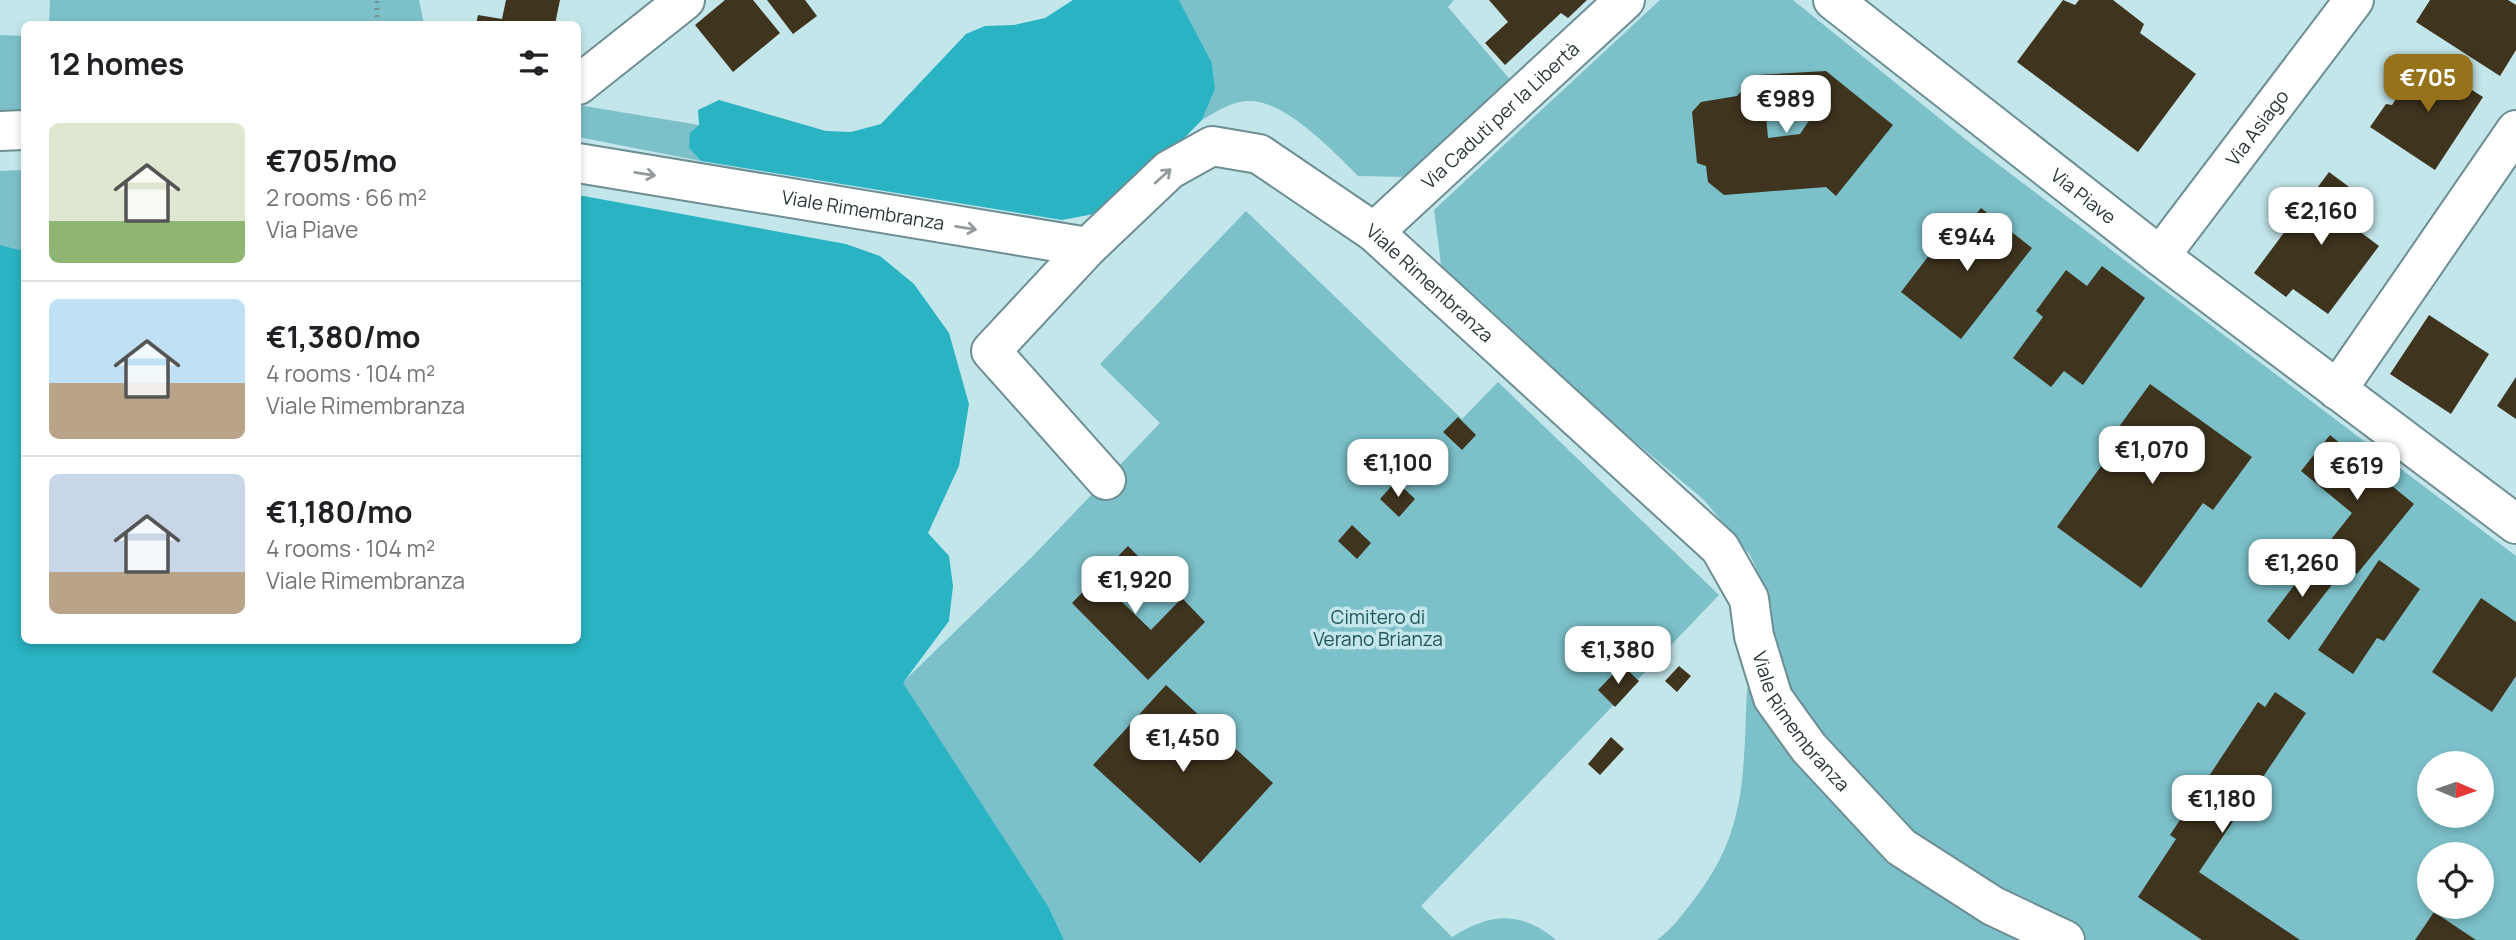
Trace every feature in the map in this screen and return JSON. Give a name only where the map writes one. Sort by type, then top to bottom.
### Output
[{"type":"street","points":[[581,83],[685,0]]},
{"type":"street","name":"Via Caduti per la Libertà","points":[[1374,232],[1625,0]]},
{"type":"street","name":"Via Piave","points":[[1833,0],[2160,256],[2516,524]]},
{"type":"street","name":"Via Asiago","points":[[2160,256],[2354,0]]},
{"type":"street","points":[[0,131],[21,130]]},
{"type":"street","points":[[2337,390],[2516,130]]},
{"type":"street","name":"Viale Rimembranza","points":[[581,163],[1088,247],[1169,170],[1212,146],[1259,155],[1374,232],[1720,548],[1749,599],[1754,636],[1773,698],[1809,748],[1901,847],[1993,906],[2065,940]]},
{"type":"street","points":[[1088,247],[991,351],[1106,480]]},
{"type":"path","points":[[377,0],[377,21]]},
{"type":"green space","points":[[50,0],[419,0],[423,21],[49,21]]},
{"type":"green space","points":[[1179,0],[1454,0],[1448,7],[1513,83],[1408,177],[1358,176],[1307,128],[1292,117],[1261,102],[1235,103],[1202,120],[1215,89],[1212,63]]},
{"type":"green space","points":[[1660,0],[1793,0],[1970,143],[2516,556],[2516,940],[2047,940],[2060,920],[1977,875],[1913,830],[1839,757],[1801,713],[1777,659],[1770,598],[1750,555],[1704,500],[1443,280],[1434,210]]},
{"type":"green space","points":[[0,35],[21,36],[21,114],[0,114]]},
{"type":"green space","points":[[581,105],[699,125],[689,148],[701,161],[581,138]]},
{"type":"green space","points":[[21,170],[21,250],[0,245],[0,171]]},
{"type":"green space","name":"Cimitero di Verano Brianza","points":[[1246,211],[1462,419],[1498,382],[1719,595],[1421,906],[1452,937],[1479,923],[1505,918],[1530,923],[1556,940],[1064,940],[1048,906],[902,683],[1032,557],[1160,423],[1100,364]]},
{"type":"green space","points":[[1747,688],[1828,788],[2032,940],[1657,940],[1681,917],[1711,875],[1733,825],[1743,774]]},
{"type":"shaded area","points":[[1073,0],[1179,0],[1212,63],[1215,89],[1202,120],[1121,202],[1099,213],[1062,220],[701,161],[689,148],[690,133],[699,125],[698,110],[719,100],[826,131],[851,132],[881,124],[966,34],[985,26],[1014,25],[1045,18]]},
{"type":"shaded area","points":[[581,196],[846,244],[880,256],[914,284],[949,333],[969,404],[959,466],[928,533],[949,556],[953,586],[949,621],[903,683],[1048,906],[1064,940],[0,940],[0,245],[21,250],[21,644],[581,644]]},
{"type":"building","points":[[506,0],[560,0],[556,21],[477,21],[478,15],[502,19]]},
{"type":"building","points":[[725,0],[753,0],[780,33],[733,72],[695,25]]},
{"type":"building","points":[[767,0],[805,0],[817,16],[793,34]]},
{"type":"building","points":[[1489,0],[1587,0],[1568,18],[1561,13],[1505,65],[1485,43],[1508,22]]},
{"type":"building","points":[[2063,0],[2075,5],[2079,0],[2113,0],[2144,24],[2140,33],[2196,74],[2138,152],[2017,62]]},
{"type":"building","points":[[2430,0],[2508,0],[2516,5],[2516,50],[2500,76],[2416,22]]},
{"type":"building","points":[[2422,58],[2483,97],[2435,170],[2370,127],[2386,104],[2392,105]]},
{"type":"building","points":[[1826,71],[1893,125],[1836,196],[1826,187],[1724,195],[1708,182],[1706,166],[1697,163],[1692,112],[1701,102],[1737,96],[1756,75]],"holes":[[[1814,88],[1826,96],[1800,134],[1768,138],[1764,93]]]},
{"type":"building","points":[[2329,172],[2368,201],[2351,225],[2379,246],[2328,314],[2293,289],[2286,297],[2254,273]]},
{"type":"building","points":[[1981,208],[2032,248],[1961,339],[1901,292],[1943,237],[1955,241]]},
{"type":"building","points":[[2102,266],[2145,298],[2083,385],[2064,371],[2051,387],[2013,358],[2043,317],[2036,311],[2066,270],[2087,286]]},
{"type":"building","points":[[2429,315],[2489,354],[2451,414],[2390,374]]},
{"type":"building","points":[[2516,377],[2516,419],[2497,406]]},
{"type":"building","points":[[2150,384],[2252,457],[2213,510],[2203,503],[2141,588],[2057,527],[2120,440],[2113,435]]},
{"type":"building","points":[[1458,417],[1476,435],[1462,450],[1443,432]]},
{"type":"building","points":[[2330,435],[2414,504],[2357,574],[2325,547],[2352,513],[2301,471]]},
{"type":"building","points":[[1396,481],[1415,499],[1399,517],[1380,499]]},
{"type":"building","points":[[1352,525],[1371,543],[1357,559],[1338,541]]},
{"type":"building","points":[[1128,546],[1152,570],[1121,601],[1151,630],[1182,598],[1205,622],[1148,680],[1072,603]]},
{"type":"building","points":[[2315,558],[2338,577],[2289,640],[2267,621]]},
{"type":"building","points":[[2379,560],[2420,589],[2384,641],[2377,638],[2353,674],[2318,650]]},
{"type":"building","points":[[2481,598],[2516,622],[2516,676],[2492,712],[2432,672]]},
{"type":"building","points":[[1622,665],[1639,681],[1615,707],[1598,690]]},
{"type":"building","points":[[1679,666],[1691,676],[1677,692],[1665,681]]},
{"type":"building","points":[[1166,685],[1273,783],[1200,863],[1093,765]]},
{"type":"building","points":[[2275,692],[2306,713],[2199,872],[2300,940],[2202,940],[2138,897],[2176,839],[2170,835],[2258,702],[2265,707]]},
{"type":"building","points":[[1611,737],[1624,749],[1600,775],[1588,764]]},
{"type":"building","points":[[2429,919],[2444,919],[2476,940],[2415,940]]}]
